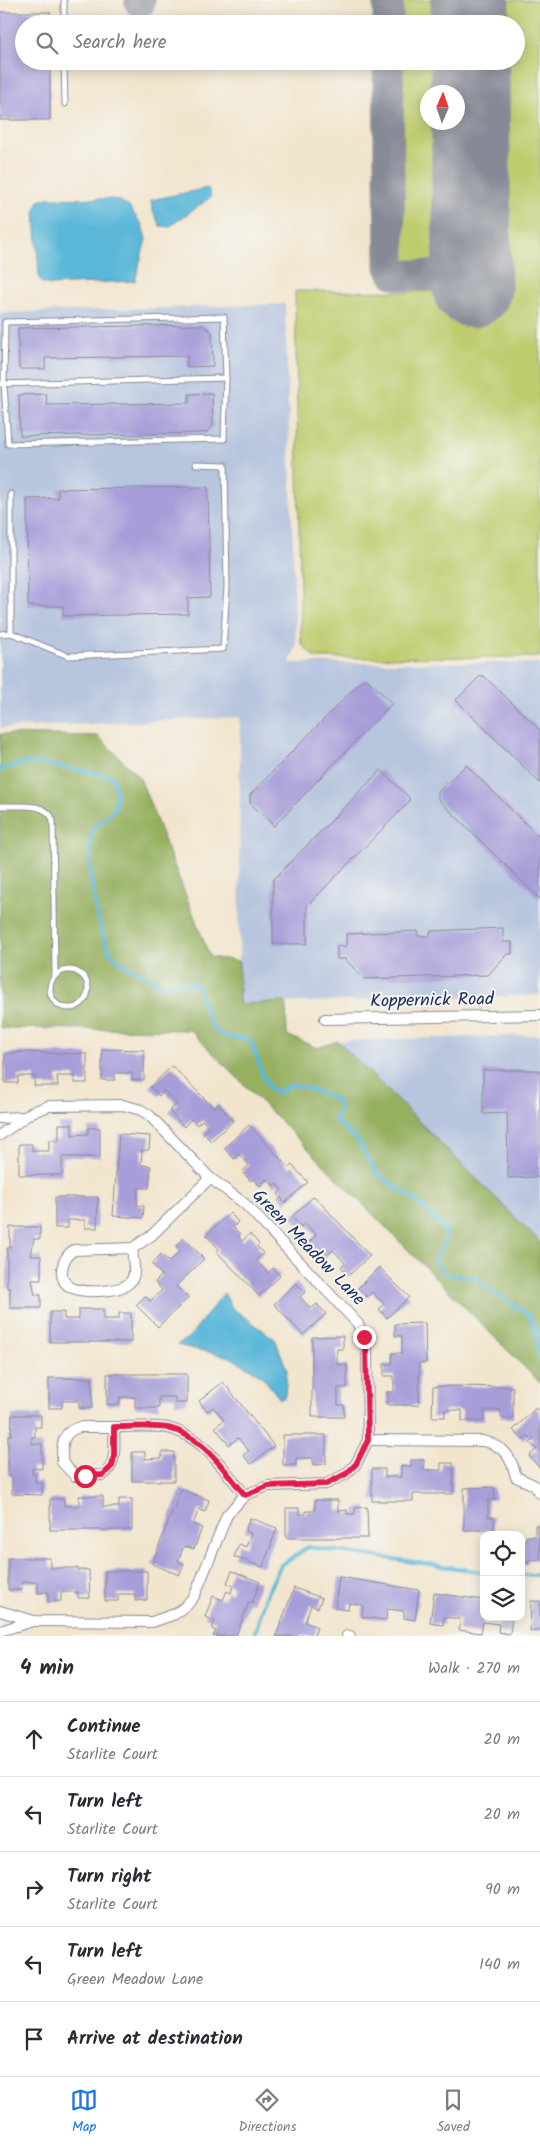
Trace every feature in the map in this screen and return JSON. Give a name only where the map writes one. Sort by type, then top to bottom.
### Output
[{"type":"street","name":"Koppernick Road","points":[[325,1019],[540,1015]]},
{"type":"street","name":"Green Meadow Lane","points":[[0,1135],[24,1116],[49,1106],[132,1106],[149,1115],[210,1178],[245,1204],[358,1324],[366,1350],[368,1440],[356,1464],[346,1474],[334,1481],[318,1485],[268,1486],[245,1495],[227,1515],[195,1595],[175,1614],[152,1622],[34,1621],[0,1611]]},
{"type":"street","points":[[0,1118],[24,1116]]},
{"type":"street","points":[[133,1248],[133,1276],[130,1282],[123,1288],[116,1290],[82,1290],[67,1284],[63,1277],[63,1261],[67,1254],[74,1250],[133,1248],[152,1235],[210,1178]]},
{"type":"street","points":[[114,1427],[114,1457],[108,1472],[97,1476],[74,1476],[70,1473],[62,1462],[63,1439],[70,1431],[80,1427],[114,1427],[159,1427],[177,1431],[210,1453],[245,1495]]},
{"type":"street","points":[[368,1440],[483,1441],[494,1444],[506,1452],[511,1459],[516,1477],[534,1485],[540,1493]]},
{"type":"street","name":"Green Meadow Lane","points":[[0,1631],[34,1621]]},
{"type":"lane","points":[[64,0],[64,15]]},
{"type":"lane","points":[[64,70],[65,104]]},
{"type":"lane","points":[[224,317],[226,378],[224,439],[8,444],[2,384],[5,322],[224,317]]},
{"type":"lane","points":[[2,384],[226,378]]},
{"type":"lane","points":[[0,634],[11,633],[68,656],[223,649],[227,587],[225,465],[196,464]]},
{"type":"lane","points":[[11,494],[11,633]]},
{"type":"lane","points":[[0,806],[38,807],[51,815],[53,820],[55,975],[51,981],[50,993],[57,1004],[69,1009],[75,1008],[85,1000],[89,989],[88,983],[80,973],[68,970],[55,975]]},
{"type":"shaded area","points":[[285,304],[296,646],[290,663],[540,663],[540,995],[239,1004],[240,717],[0,728],[0,313]]},
{"type":"shaded area","points":[[540,1035],[540,1242],[338,1041]]},
{"type":"green space","points":[[396,0],[445,0],[445,15],[396,15]]},
{"type":"green space","points":[[492,0],[540,0],[540,657],[315,658],[301,643],[295,291],[494,292],[492,70],[525,70],[525,15],[492,15]]},
{"type":"green space","points":[[396,70],[445,70],[445,85],[420,85],[420,130],[445,130],[446,261],[435,265],[418,266],[401,260],[397,237]]},
{"type":"green space","points":[[0,734],[98,736],[140,778],[210,957],[239,961],[239,1004],[286,1002],[287,1035],[317,1048],[338,1041],[540,1242],[540,1383],[190,1030],[0,1028]]},
{"type":"water","points":[[208,188],[211,197],[169,227],[160,226],[152,209],[151,200]]},
{"type":"water","points":[[48,198],[119,200],[129,207],[142,225],[146,239],[135,281],[50,285],[42,283],[39,277],[35,211],[39,201]]},
{"type":"water","points":[[224,1293],[232,1308],[275,1339],[287,1370],[285,1397],[280,1399],[262,1376],[230,1357],[177,1345],[189,1337]]},
{"type":"building","points":[[0,12],[50,12],[50,15],[15,15],[15,70],[50,70],[50,120],[0,120]]},
{"type":"building","points":[[203,325],[212,332],[213,366],[187,367],[187,356],[45,358],[45,369],[19,369],[18,328]]},
{"type":"building","points":[[212,393],[213,426],[206,433],[20,436],[19,395],[46,394],[47,405],[189,403],[189,394]]},
{"type":"building","points":[[208,487],[210,597],[188,598],[188,614],[63,616],[63,606],[28,606],[27,499],[58,498],[58,489]]},
{"type":"building","points":[[480,676],[484,676],[540,730],[540,783],[456,700]]},
{"type":"building","points":[[362,680],[368,680],[392,703],[274,826],[250,803],[250,795]]},
{"type":"building","points":[[466,765],[540,838],[540,899],[438,799],[438,792]]},
{"type":"building","points":[[381,770],[409,797],[409,802],[307,906],[307,944],[273,944],[273,880]]},
{"type":"building","points":[[503,928],[503,942],[512,942],[512,954],[507,954],[488,975],[364,979],[345,959],[337,959],[337,946],[346,946],[346,934],[418,931],[418,936],[430,936],[430,931]]},
{"type":"building","points":[[102,1049],[144,1050],[144,1080],[132,1080],[132,1073],[115,1073],[115,1080],[102,1080]]},
{"type":"building","points":[[19,1052],[87,1054],[87,1083],[75,1083],[75,1076],[57,1076],[58,1086],[34,1086],[35,1076],[18,1076],[18,1083],[5,1083],[5,1054]]},
{"type":"building","points":[[172,1066],[214,1108],[218,1104],[233,1121],[211,1141],[203,1133],[209,1127],[202,1120],[197,1125],[191,1119],[184,1127],[169,1111],[177,1104],[164,1091],[159,1096],[150,1087]]},
{"type":"building","points":[[483,1070],[540,1070],[540,1177],[508,1178],[507,1113],[483,1114]]},
{"type":"building","points":[[59,1124],[72,1124],[72,1135],[88,1134],[88,1128],[100,1128],[100,1157],[62,1157],[62,1175],[19,1175],[19,1144],[32,1144],[32,1151],[49,1151],[49,1140],[59,1140]]},
{"type":"building","points":[[249,1125],[289,1168],[292,1165],[308,1182],[285,1203],[278,1194],[282,1190],[276,1183],[274,1186],[267,1179],[260,1186],[253,1179],[251,1181],[242,1172],[249,1165],[239,1154],[234,1159],[224,1148]]},
{"type":"building","points":[[119,1134],[150,1136],[149,1150],[142,1150],[141,1165],[151,1166],[149,1188],[138,1188],[137,1205],[144,1206],[143,1218],[113,1216]]},
{"type":"building","points":[[314,1196],[370,1256],[349,1275],[341,1267],[345,1263],[333,1250],[323,1259],[308,1243],[316,1235],[305,1223],[301,1227],[292,1217]]},
{"type":"building","points":[[55,1197],[98,1197],[97,1228],[85,1228],[85,1220],[68,1220],[68,1228],[55,1228]]},
{"type":"building","points":[[230,1213],[238,1222],[233,1227],[240,1234],[238,1236],[242,1241],[250,1234],[259,1244],[257,1246],[263,1253],[256,1260],[268,1273],[273,1268],[280,1276],[259,1296],[217,1252],[219,1249],[206,1235]]},
{"type":"building","points":[[10,1227],[40,1227],[40,1239],[34,1239],[31,1256],[41,1256],[41,1280],[32,1280],[35,1295],[41,1295],[41,1308],[10,1308],[10,1288],[7,1288],[7,1248],[10,1248]]},
{"type":"building","points":[[184,1238],[204,1259],[176,1286],[188,1298],[158,1327],[136,1305],[145,1296],[150,1301],[162,1290],[155,1282],[162,1275],[152,1264],[161,1254],[169,1262],[180,1251],[176,1246]]},
{"type":"building","points":[[379,1267],[409,1297],[387,1318],[379,1309],[384,1304],[372,1292],[367,1297],[358,1288]]},
{"type":"building","points":[[296,1283],[305,1292],[300,1297],[311,1309],[317,1304],[326,1314],[303,1335],[274,1304]]},
{"type":"building","points":[[79,1309],[103,1309],[103,1319],[119,1319],[119,1313],[131,1313],[131,1342],[50,1342],[50,1312],[64,1312],[64,1319],[79,1319]]},
{"type":"building","points":[[425,1323],[426,1363],[419,1363],[419,1405],[387,1405],[387,1392],[394,1392],[394,1376],[384,1376],[384,1364],[392,1364],[392,1353],[402,1353],[402,1336],[395,1336],[395,1324]]},
{"type":"building","points":[[343,1336],[343,1349],[337,1349],[337,1365],[347,1365],[347,1388],[338,1388],[338,1405],[344,1405],[344,1417],[312,1417],[312,1337]]},
{"type":"building","points":[[107,1374],[187,1374],[187,1403],[175,1403],[175,1397],[159,1397],[159,1408],[135,1408],[135,1397],[120,1397],[120,1404],[107,1405]]},
{"type":"building","points":[[49,1378],[92,1378],[92,1408],[79,1408],[79,1401],[62,1401],[62,1408],[49,1408]]},
{"type":"building","points":[[223,1382],[274,1446],[251,1464],[243,1455],[249,1451],[238,1438],[229,1445],[215,1427],[224,1420],[213,1407],[207,1411],[199,1401]]},
{"type":"building","points":[[433,1387],[513,1387],[513,1418],[501,1418],[501,1410],[484,1410],[484,1421],[462,1421],[462,1410],[445,1410],[445,1417],[432,1417]]},
{"type":"building","points":[[536,1408],[540,1413],[540,1468],[529,1456],[537,1449],[530,1443],[533,1440],[528,1435],[523,1440],[513,1430]]},
{"type":"building","points":[[12,1415],[41,1415],[41,1427],[35,1427],[35,1437],[32,1437],[32,1444],[42,1444],[42,1469],[32,1468],[32,1474],[35,1474],[35,1482],[42,1482],[42,1495],[12,1494],[12,1476],[8,1476],[8,1435],[11,1435]]},
{"type":"building","points":[[283,1435],[326,1435],[326,1464],[313,1465],[313,1458],[296,1458],[296,1465],[283,1465]]},
{"type":"building","points":[[132,1452],[145,1452],[145,1459],[162,1458],[162,1452],[174,1452],[174,1481],[132,1481]]},
{"type":"building","points":[[411,1460],[424,1460],[424,1470],[441,1470],[441,1463],[453,1463],[453,1494],[413,1494],[413,1501],[372,1501],[372,1469],[385,1469],[385,1477],[401,1477],[401,1466],[411,1466]]},
{"type":"building","points":[[494,1487],[495,1500],[488,1500],[488,1517],[494,1517],[494,1530],[464,1530],[464,1488]]},
{"type":"building","points":[[181,1489],[209,1500],[205,1512],[199,1509],[193,1524],[202,1528],[194,1549],[184,1546],[178,1561],[184,1564],[179,1575],[152,1564]]},
{"type":"building","points":[[79,1496],[103,1496],[103,1507],[119,1507],[119,1499],[132,1499],[132,1530],[50,1530],[50,1499],[64,1499],[64,1506],[79,1506]]},
{"type":"building","points":[[315,1500],[338,1500],[338,1511],[347,1510],[347,1514],[355,1514],[355,1508],[367,1507],[368,1538],[286,1538],[286,1508],[299,1508],[299,1514],[306,1514],[306,1511],[315,1511]]},
{"type":"building","points":[[250,1518],[277,1528],[263,1567],[234,1557],[239,1544],[246,1547],[251,1533],[245,1531]]},
{"type":"building","points":[[535,1525],[540,1525],[540,1560],[528,1560],[528,1564],[525,1564],[526,1536],[535,1536]]},
{"type":"building","points":[[8,1558],[50,1558],[50,1568],[89,1570],[90,1598],[78,1598],[78,1592],[61,1592],[61,1601],[48,1602],[48,1592],[38,1593],[38,1582],[22,1582],[22,1590],[8,1590]]},
{"type":"building","points":[[105,1571],[147,1571],[147,1600],[135,1601],[135,1594],[118,1594],[118,1601],[105,1601]]},
{"type":"building","points":[[232,1571],[260,1582],[252,1603],[249,1602],[236,1636],[213,1636],[216,1631],[212,1629],[215,1621],[205,1617],[213,1596],[223,1600],[227,1591],[231,1593],[233,1586],[227,1583]]},
{"type":"building","points":[[339,1577],[419,1590],[415,1620],[404,1618],[404,1611],[387,1609],[386,1620],[362,1617],[363,1605],[349,1603],[348,1610],[335,1608]]},
{"type":"building","points":[[294,1588],[322,1598],[318,1608],[311,1605],[305,1622],[317,1627],[314,1636],[276,1636]]},
{"type":"building","points":[[434,1593],[480,1599],[480,1621],[512,1621],[510,1634],[498,1632],[499,1624],[483,1622],[481,1633],[459,1630],[460,1619],[444,1617],[443,1625],[430,1623]]},
{"type":"building","points":[[531,1601],[540,1601],[540,1631],[530,1631]]},
{"type":"waterway","points":[[0,770],[22,763],[38,763],[112,776],[116,789],[116,806],[98,824],[93,831],[90,841],[91,874],[97,913],[107,945],[112,954],[126,966],[154,980],[158,986],[182,983],[196,985],[206,1014],[213,1027],[224,1036],[244,1038],[251,1041],[264,1078],[271,1090],[278,1092],[289,1086],[307,1088],[337,1101],[340,1109],[334,1119],[358,1141],[378,1175],[415,1200],[445,1229],[445,1242],[435,1257],[441,1270],[451,1275],[477,1278],[494,1293],[528,1314],[535,1328],[540,1361]]},
{"type":"waterway","points":[[254,1636],[267,1593],[281,1565],[308,1547],[480,1571]]},
{"type":"waterway","points":[[525,1575],[540,1575]]},
{"type":"taxiway","points":[[388,0],[388,15]]},
{"type":"taxiway","points":[[388,70],[390,267],[395,274],[400,275],[472,276]]},
{"type":"runway","points":[[470,0],[470,15]]},
{"type":"runway","points":[[470,70],[472,288]]},
{"type":"route","points":[[85,1476],[103,1475],[112,1466],[114,1457],[114,1427],[159,1427],[177,1431],[199,1444],[210,1453],[245,1495],[256,1489],[268,1486],[318,1485],[334,1481],[346,1474],[356,1464],[368,1440],[364,1337]]}]
